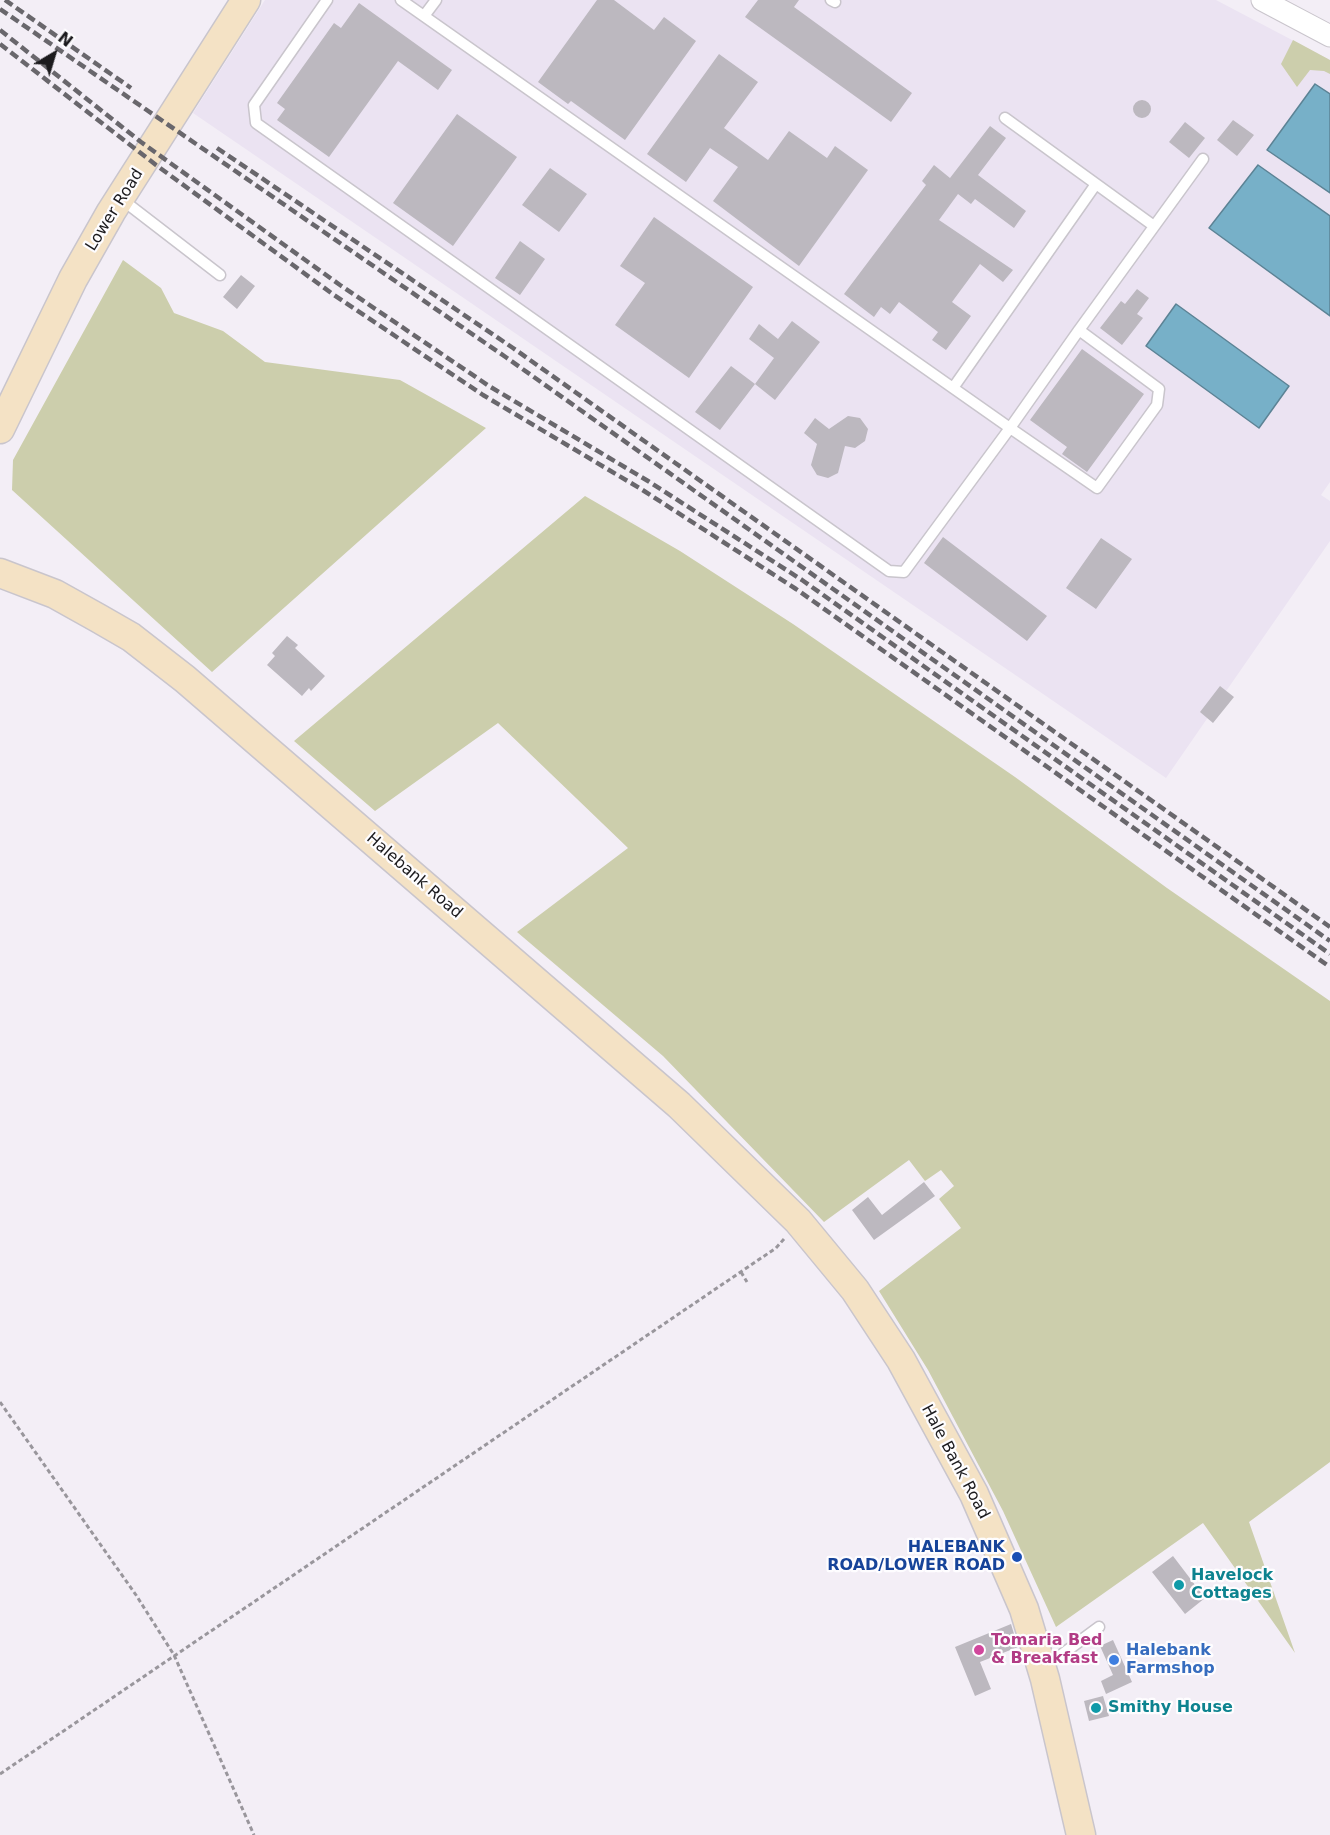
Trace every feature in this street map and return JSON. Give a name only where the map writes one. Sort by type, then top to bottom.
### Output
[{"type":"street","name":"Lower Road","points":[[0,429],[73,279],[120,198],[246,0]]},
{"type":"street","points":[[1262,0],[1330,36]]},
{"type":"street","name":"Halebank Road","points":[[0,573],[55,594],[98,618],[131,637],[185,679],[679,1105],[798,1221]]},
{"type":"street","name":"Hale Bank Road","points":[[798,1221],[855,1290],[901,1360],[969,1483],[1024,1608],[1040,1664],[1081,1835]]},
{"type":"lane","points":[[327,0],[254,105],[256,123],[889,571],[904,572],[1203,159]]},
{"type":"lane","points":[[401,0],[1097,488],[1157,405],[1159,388],[1078,330]]},
{"type":"lane","points":[[424,16],[436,0]]},
{"type":"lane","points":[[1005,118],[1154,226]]},
{"type":"lane","points":[[953,388],[1096,184]]},
{"type":"lane","points":[[120,198],[220,275]]},
{"type":"lane","points":[[1040,1664],[1057,1658],[1099,1627]]},
{"type":"path","points":[[0,1773],[776,1248],[798,1221]]},
{"type":"path","points":[[741,1272],[747,1282]]},
{"type":"path","points":[[0,1402],[136,1595],[174,1655],[254,1835]]},
{"type":"shaded area","points":[[265,0],[1216,0],[1330,60],[1330,482],[1321,495],[1330,501],[1330,541],[1166,778],[193,113]]},
{"type":"green space","points":[[1293,40],[1330,60],[1330,74],[1310,70],[1297,87],[1281,64]]},
{"type":"green space","points":[[123,260],[161,288],[174,313],[223,331],[265,362],[400,380],[486,428],[212,672],[12,490],[13,460]]},
{"type":"green space","points":[[585,496],[680,551],[793,624],[1015,777],[1167,888],[1330,1001],[1330,1462],[1249,1522],[1295,1653],[1203,1523],[1056,1627],[1003,1511],[928,1370],[879,1291],[961,1228],[939,1199],[954,1186],[941,1170],[925,1181],[909,1160],[824,1222],[663,1056],[517,932],[628,848],[498,723],[375,811],[294,741]]},
{"type":"water","points":[[1315,84],[1330,94],[1330,193],[1267,150]]},
{"type":"water","points":[[1258,165],[1330,216],[1330,316],[1209,228]]},
{"type":"water","points":[[1176,304],[1289,386],[1259,428],[1146,346]]},
{"type":"building","points":[[597,0],[614,0],[654,30],[664,17],[696,41],[625,140],[571,101],[568,104],[538,82]]},
{"type":"building","points":[[758,0],[799,0],[794,7],[912,93],[891,122],[745,17]]},
{"type":"building","points":[[359,3],[452,70],[438,90],[398,61],[329,157],[277,120],[285,109],[277,103],[334,23],[341,28]]},
{"type":"building","points":[[719,54],[758,82],[724,128],[768,160],[789,131],[827,158],[835,146],[868,170],[799,266],[713,201],[738,167],[710,148],[686,182],[647,154]]},
{"type":"building","points":[[1138,100],[1146,100],[1151,105],[1149,116],[1138,118],[1133,113],[1133,105]]},
{"type":"building","points":[[457,114],[517,157],[453,246],[393,203]]},
{"type":"building","points":[[1233,120],[1254,135],[1237,156],[1217,140]]},
{"type":"building","points":[[1185,122],[1205,138],[1189,158],[1169,142]]},
{"type":"building","points":[[990,126],[1006,138],[978,175],[1026,211],[1014,228],[975,199],[971,204],[958,194],[939,220],[1013,270],[1003,282],[980,264],[952,302],[971,316],[946,350],[932,340],[938,332],[899,302],[890,314],[881,307],[874,317],[844,294],[926,185],[922,181],[934,165],[950,178]]},
{"type":"building","points":[[550,168],[587,194],[559,232],[522,205]]},
{"type":"building","points":[[654,217],[753,287],[689,378],[615,325],[645,283],[620,266]]},
{"type":"building","points":[[520,241],[545,259],[520,295],[495,278]]},
{"type":"building","points":[[241,275],[255,286],[237,309],[223,297]]},
{"type":"building","points":[[1137,289],[1149,298],[1137,314],[1143,318],[1122,345],[1100,328],[1121,301],[1125,304]]},
{"type":"building","points":[[792,321],[820,342],[775,400],[755,384],[774,358],[749,339],[759,324],[778,339]]},
{"type":"building","points":[[1082,349],[1144,394],[1087,472],[1062,454],[1067,447],[1030,420]]},
{"type":"building","points":[[731,366],[755,384],[720,430],[695,412]]},
{"type":"building","points":[[848,416],[860,418],[868,429],[865,441],[855,448],[845,446],[838,473],[828,478],[817,475],[811,465],[817,444],[804,433],[815,418],[829,429]]},
{"type":"building","points":[[943,537],[1047,616],[1027,641],[924,563]]},
{"type":"building","points":[[1101,538],[1132,559],[1096,609],[1066,588]]},
{"type":"building","points":[[287,636],[298,645],[295,648],[325,676],[311,691],[309,688],[302,696],[267,665],[275,656],[272,653]]},
{"type":"building","points":[[1220,686],[1234,697],[1213,723],[1200,712]]},
{"type":"building","points":[[924,1182],[935,1196],[874,1240],[852,1210],[868,1197],[882,1215]]},
{"type":"building","name":"Havelock Cottages","points":[[1173,1556],[1205,1598],[1185,1614],[1152,1572]]},
{"type":"building","points":[[1011,1624],[1018,1647],[980,1662],[991,1689],[975,1696],[955,1647]]},
{"type":"building","name":"Halebank Farmshop","points":[[1113,1640],[1132,1682],[1106,1694],[1101,1681],[1113,1675],[1100,1646]]},
{"type":"building","name":"Smithy House","points":[[1103,1696],[1109,1716],[1089,1721],[1084,1701]]},
{"type":"railway","points":[[5,0],[131,88]]},
{"type":"railway","points":[[0,9],[507,358],[1330,941]]},
{"type":"railway","points":[[0,30],[141,142],[340,285],[489,386],[648,481],[802,580],[1330,954]]},
{"type":"railway","points":[[0,44],[156,165],[334,295],[483,395],[641,489],[796,589],[1330,967]]},
{"type":"railway","points":[[217,148],[513,348],[1330,927]]},
{"type":"place","name":"HALEBANK ROAD/LOWER ROAD","points":[[1017,1557]]},
{"type":"place","name":"Havelock Cottages","points":[[1179,1585]]},
{"type":"place","name":"Tomaria Bed & Breakfast","points":[[979,1650]]},
{"type":"place","name":"Halebank Farmshop","points":[[1114,1660]]},
{"type":"place","name":"Smithy House","points":[[1096,1708]]}]
